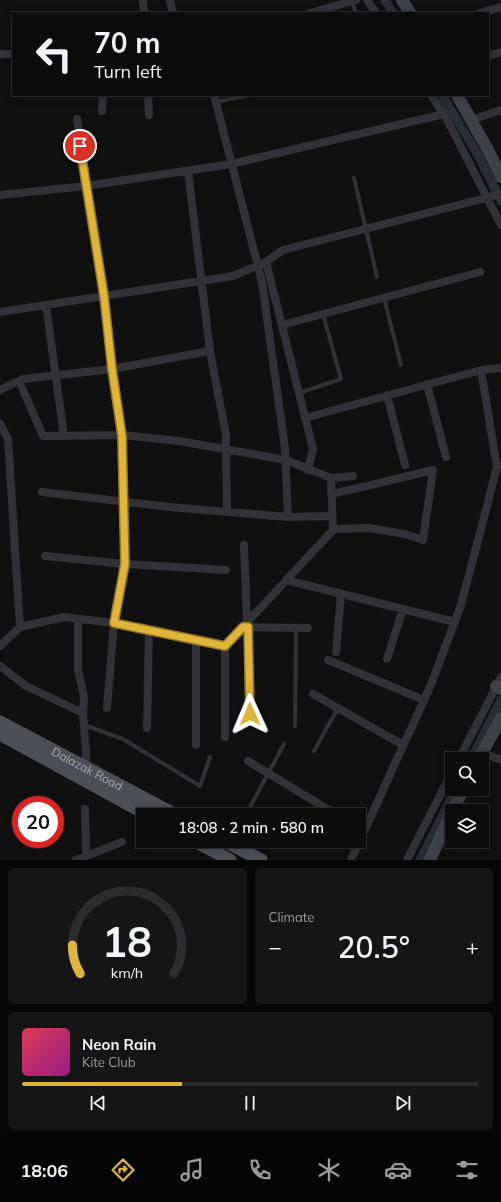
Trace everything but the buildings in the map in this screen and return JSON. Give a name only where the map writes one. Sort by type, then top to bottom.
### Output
[{"type":"main road","points":[[402,0],[409,12]]},
{"type":"main road","points":[[458,96],[501,177]]},
{"type":"main road","points":[[483,752],[501,718]]},
{"type":"main road","name":"Dalazak Road","points":[[0,722],[83,770],[138,808]]},
{"type":"main road","name":"Dalazak Road","points":[[0,734],[83,770],[162,808]]},
{"type":"main road","points":[[430,860],[445,827]]},
{"type":"main road","points":[[205,848],[217,857],[230,860]]},
{"type":"main road","points":[[238,848],[260,860]]},
{"type":"street","points":[[170,0],[173,12]]},
{"type":"street","points":[[367,0],[375,12]]},
{"type":"street","points":[[143,1],[144,12]]},
{"type":"street","points":[[317,12],[332,10],[341,2],[354,1]]},
{"type":"street","points":[[484,12],[501,7]]},
{"type":"street","points":[[489,56],[501,52]]},
{"type":"street","points":[[0,54],[12,54]]},
{"type":"street","points":[[102,111],[103,96]]},
{"type":"street","points":[[148,96],[149,115]]},
{"type":"street","points":[[432,96],[444,114],[489,198],[501,225]]},
{"type":"street","points":[[215,98],[231,164],[282,325],[306,418],[313,449],[308,470]]},
{"type":"street","points":[[471,120],[501,110]]},
{"type":"street","points":[[0,195],[86,186],[231,164],[444,114]]},
{"type":"street","points":[[76,119],[104,296],[112,369],[122,436],[125,564],[114,623],[107,708]]},
{"type":"street","points":[[188,171],[210,351],[226,435],[227,512]]},
{"type":"street","points":[[0,312],[233,276],[263,264],[283,250],[501,194]]},
{"type":"street","points":[[263,264],[286,460],[288,517]]},
{"type":"street","points":[[282,325],[480,272]]},
{"type":"street","points":[[46,305],[64,436]]},
{"type":"street","points":[[0,390],[23,379],[112,369],[210,351]]},
{"type":"street","points":[[306,418],[481,370],[501,368]]},
{"type":"street","points":[[366,820],[424,700],[455,622],[497,467],[481,370]]},
{"type":"street","points":[[19,381],[43,436],[122,436],[179,441],[286,460],[331,478],[353,476]]},
{"type":"street","points":[[428,384],[446,457]]},
{"type":"street","points":[[387,395],[405,465]]},
{"type":"street","points":[[0,424],[8,439],[20,627]]},
{"type":"street","points":[[225,737],[225,646],[246,626],[333,529],[369,528],[405,534],[423,540],[433,470],[331,494]]},
{"type":"street","points":[[331,478],[333,529]]},
{"type":"street","points":[[42,492],[227,512],[288,517],[332,516]]},
{"type":"street","points":[[244,545],[246,626]]},
{"type":"street","points":[[45,556],[125,564],[226,570]]},
{"type":"street","points":[[286,580],[455,622]]},
{"type":"street","points":[[336,652],[341,594]]},
{"type":"street","points":[[387,659],[403,609]]},
{"type":"street","points":[[0,646],[20,627],[64,617],[114,623],[225,646]]},
{"type":"street","points":[[78,619],[78,669],[84,697],[83,770]]},
{"type":"street","points":[[246,626],[308,628]]},
{"type":"street","points":[[147,728],[150,630]]},
{"type":"street","points":[[196,640],[196,745]]},
{"type":"street","points":[[328,660],[424,700]]},
{"type":"street","points":[[0,666],[26,686],[83,713]]},
{"type":"street","points":[[463,752],[499,684]]},
{"type":"street","points":[[313,694],[403,744]]},
{"type":"street","points":[[489,758],[501,760]]},
{"type":"street","points":[[248,761],[325,808]]},
{"type":"street","points":[[407,860],[445,786]]},
{"type":"street","points":[[84,808],[86,856]]},
{"type":"street","points":[[76,860],[122,842]]},
{"type":"street","points":[[351,860],[355,848]]},
{"type":"lane","points":[[354,1],[356,12]]},
{"type":"lane","points":[[215,98],[238,96]]},
{"type":"lane","points":[[354,178],[377,277]]},
{"type":"lane","points":[[384,297],[402,365]]},
{"type":"lane","points":[[299,393],[341,379],[323,314]]},
{"type":"lane","points":[[246,626],[250,714]]},
{"type":"lane","points":[[295,726],[296,628]]},
{"type":"lane","points":[[314,751],[338,708]]},
{"type":"lane","points":[[84,725],[123,739],[200,786],[210,757]]},
{"type":"lane","points":[[250,808],[284,744]]},
{"type":"waterway","points":[[385,0],[392,12]]},
{"type":"waterway","points":[[443,96],[478,155],[501,201]]},
{"type":"waterway","points":[[475,752],[501,700]]},
{"type":"waterway","points":[[420,860],[452,796]]},
{"type":"route","points":[[80,146],[104,296],[112,369],[122,436],[125,564],[114,623],[225,646],[243,627],[248,627],[250,714]]}]
